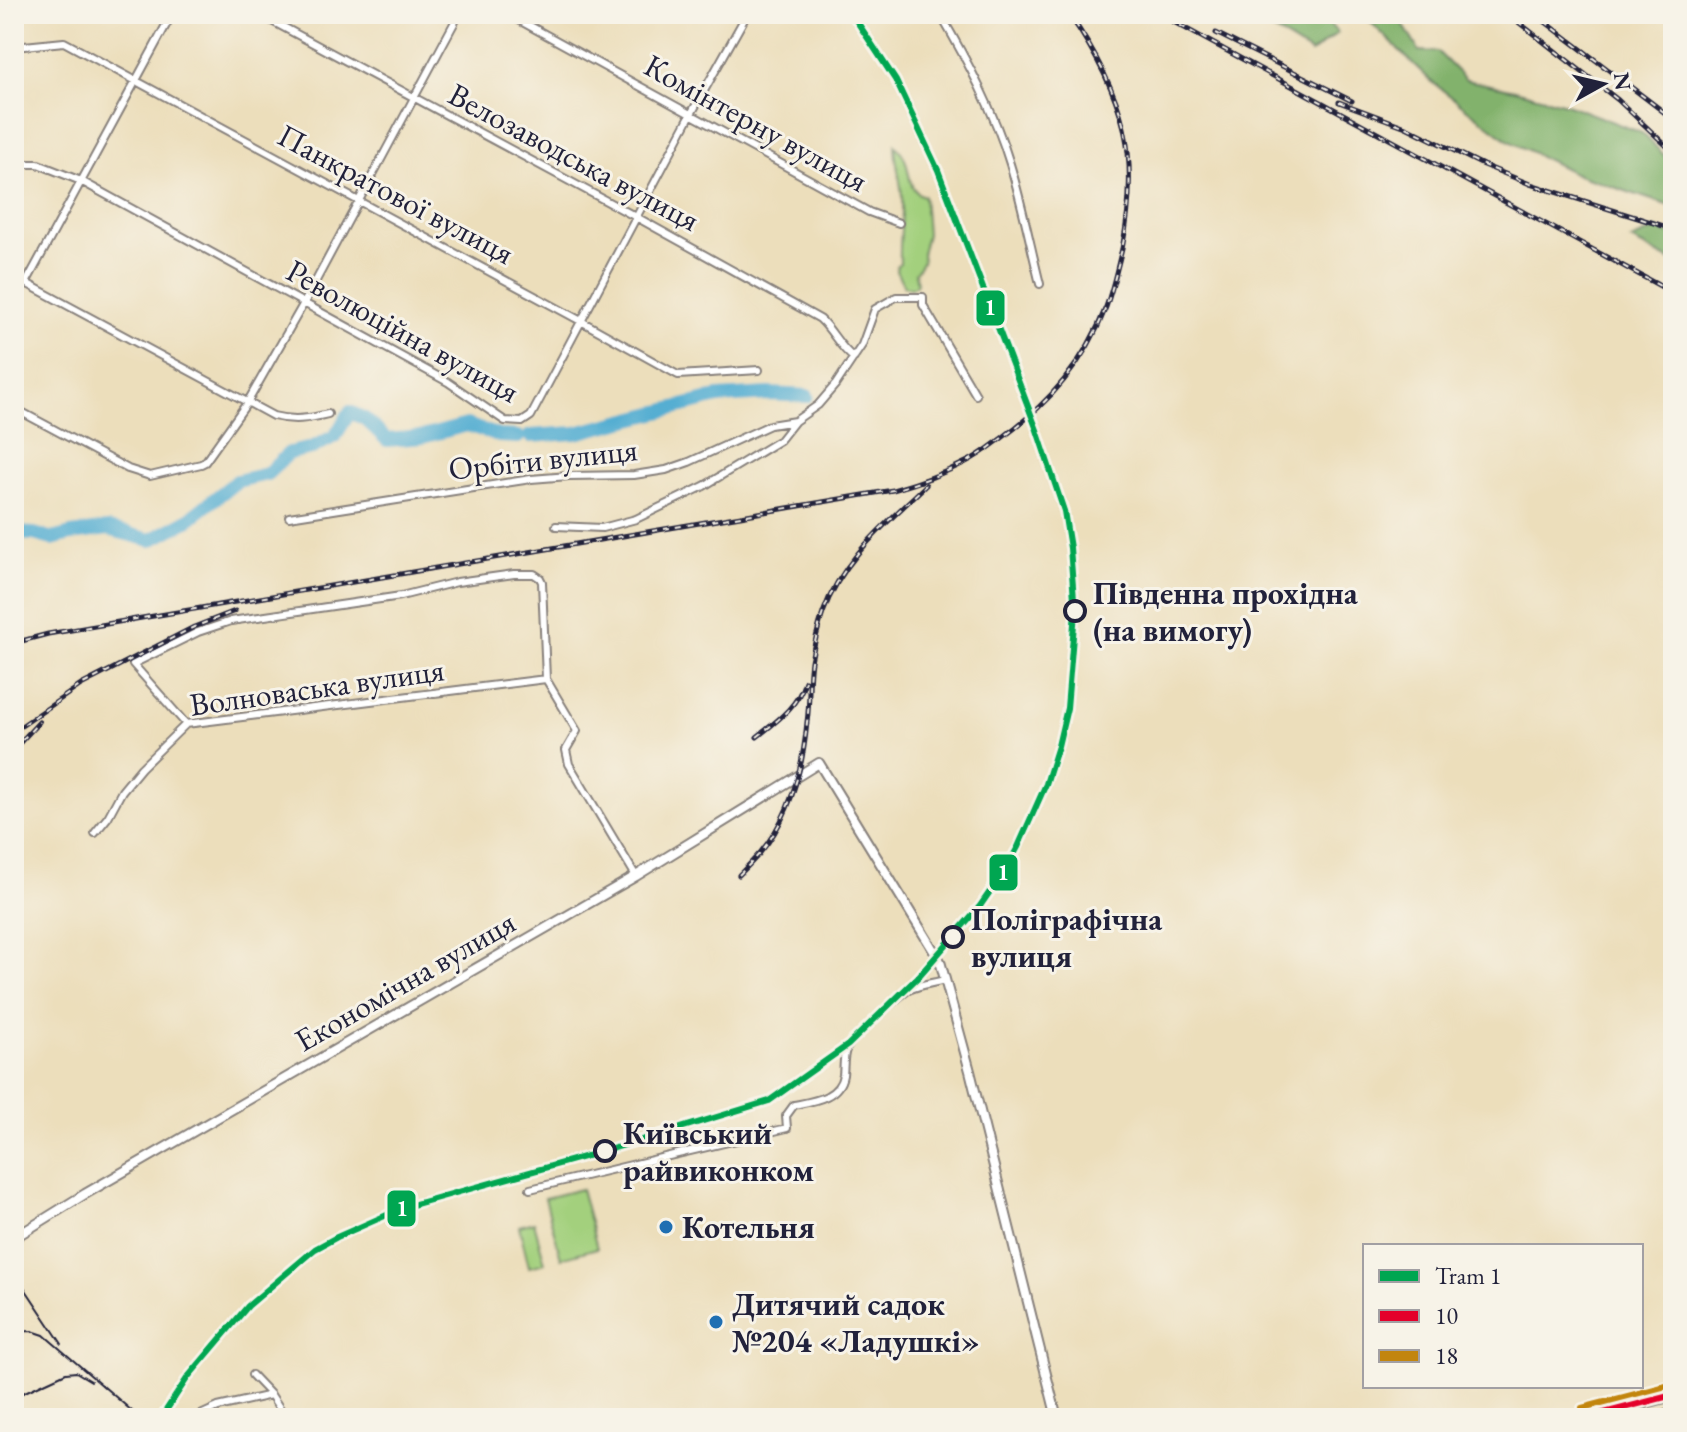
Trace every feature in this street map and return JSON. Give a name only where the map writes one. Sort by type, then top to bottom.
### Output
[{"type":"main road","points":[[1585,1418],[1673,1395]]},
{"type":"main road","points":[[1658,1418],[1673,1414]]},
{"type":"street","points":[[26,283],[172,14]]},
{"type":"street","name":"Велозаводська вулиця","points":[[259,14],[820,319],[840,346],[854,358]]},
{"type":"street","points":[[14,408],[128,469],[150,476],[205,462],[247,403],[304,303],[459,14]]},
{"type":"street","name":"Комінтерну вулиця","points":[[508,14],[869,212],[899,223]]},
{"type":"street","name":"Революційна вулиця","points":[[14,164],[38,164],[81,181],[448,382],[505,421],[522,422],[531,416],[747,14]]},
{"type":"street","points":[[940,14],[999,132],[1011,166],[1040,284]]},
{"type":"street","name":"Панкратової вулиця","points":[[14,47],[64,42],[678,375],[759,370]]},
{"type":"street","points":[[14,284],[26,283],[273,416],[306,420],[328,414]]},
{"type":"street","points":[[556,526],[602,528],[636,519],[704,486],[780,440],[795,421],[818,405],[836,384],[862,345],[875,309],[896,297],[923,297],[923,305],[976,395]]},
{"type":"street","name":"Орбіти вулиця","points":[[289,517],[531,479],[634,475],[666,470],[770,425],[795,421]]},
{"type":"street","points":[[186,724],[133,664],[198,632],[231,621],[401,596],[457,582],[514,574],[537,575],[542,582],[546,679],[577,731],[566,750],[569,764],[636,876]]},
{"type":"street","name":"Волноваська вулиця","points":[[95,833],[141,768],[186,724],[546,679]]},
{"type":"street","name":"Економічна вулиця","points":[[14,1238],[636,876],[819,763],[935,952],[945,980]]},
{"type":"street","points":[[530,1189],[787,1128],[786,1116],[794,1105],[834,1094],[842,1082],[846,1050],[906,992],[945,980],[1057,1418]]},
{"type":"street","points":[[252,1375],[271,1395],[286,1418]]},
{"type":"street","points":[[194,1418],[218,1407],[271,1395]]},
{"type":"green space","points":[[1247,14],[1320,14],[1338,33],[1311,53]]},
{"type":"green space","points":[[1362,14],[1397,14],[1419,51],[1438,52],[1466,80],[1566,104],[1642,133],[1673,164],[1673,207],[1578,175],[1509,141],[1432,82]]},
{"type":"green space","points":[[895,145],[905,159],[915,191],[924,196],[927,234],[923,261],[915,273],[917,284],[911,288],[904,286],[896,271],[900,263],[902,205]]},
{"type":"green space","points":[[1656,229],[1673,235],[1673,262],[1631,240]]},
{"type":"green space","points":[[581,1189],[597,1248],[561,1258],[545,1198]]},
{"type":"green space","points":[[534,1222],[545,1263],[529,1267],[519,1226]]},
{"type":"waterway","points":[[530,436],[576,433],[718,397],[769,394],[807,396]]},
{"type":"waterway","points":[[14,533],[52,539],[108,529],[151,540],[188,520],[237,481],[267,474],[289,453],[312,448],[335,436],[350,412],[365,419],[387,440],[422,437],[467,425],[499,436],[518,437]]},
{"type":"tram line","name":"1","points":[[161,1418],[188,1377],[248,1306],[315,1249],[337,1237],[405,1207],[769,1101],[848,1045],[918,977],[980,906],[1018,847],[1046,784],[1067,708],[1075,612],[1064,511],[1037,430],[938,170],[896,81],[852,14]]},
{"type":"tram line","points":[[24,1287],[62,1344]]},
{"type":"tram line","points":[[14,1332],[32,1331],[44,1335],[140,1418]]},
{"type":"tram line","points":[[14,1397],[66,1373],[76,1372],[91,1381]]},
{"type":"railway","points":[[14,643],[48,634],[893,490],[975,457],[1035,411],[1076,364],[1106,307],[1122,249],[1129,188],[1129,158],[1124,128],[1102,68],[1069,14]]},
{"type":"railway","points":[[1159,14],[1673,293]]},
{"type":"railway","points":[[1508,14],[1618,100],[1673,152]]},
{"type":"railway","points":[[1535,14],[1673,119]]},
{"type":"railway","points":[[1216,33],[1352,101]]},
{"type":"railway","points":[[1339,102],[1406,127],[1530,184],[1673,229]]},
{"type":"railway","points":[[739,875],[770,839],[793,791],[805,739],[811,661],[821,619],[831,594],[853,559],[926,485]]},
{"type":"railway","points":[[14,731],[81,685],[194,627],[235,611]]},
{"type":"railway","points":[[757,737],[792,705],[805,681]]},
{"type":"railway","points":[[14,749],[39,722]]},
{"type":"transit line","name":"18","points":[[1582,1408],[1670,1385]]},
{"type":"transit line","name":"10","points":[[1585,1418],[1673,1395]]},
{"type":"place","name":"Південна прохідна (на вимогу)","points":[[1075,611]]},
{"type":"place","name":"Поліграфічна вулиця","points":[[953,937]]},
{"type":"place","name":"Київський райвиконком","points":[[605,1151]]},
{"type":"place","name":"Котельня","points":[[666,1227]]},
{"type":"place","name":"Дитячий садок №204 «Ладушкі»","points":[[716,1322]]}]
